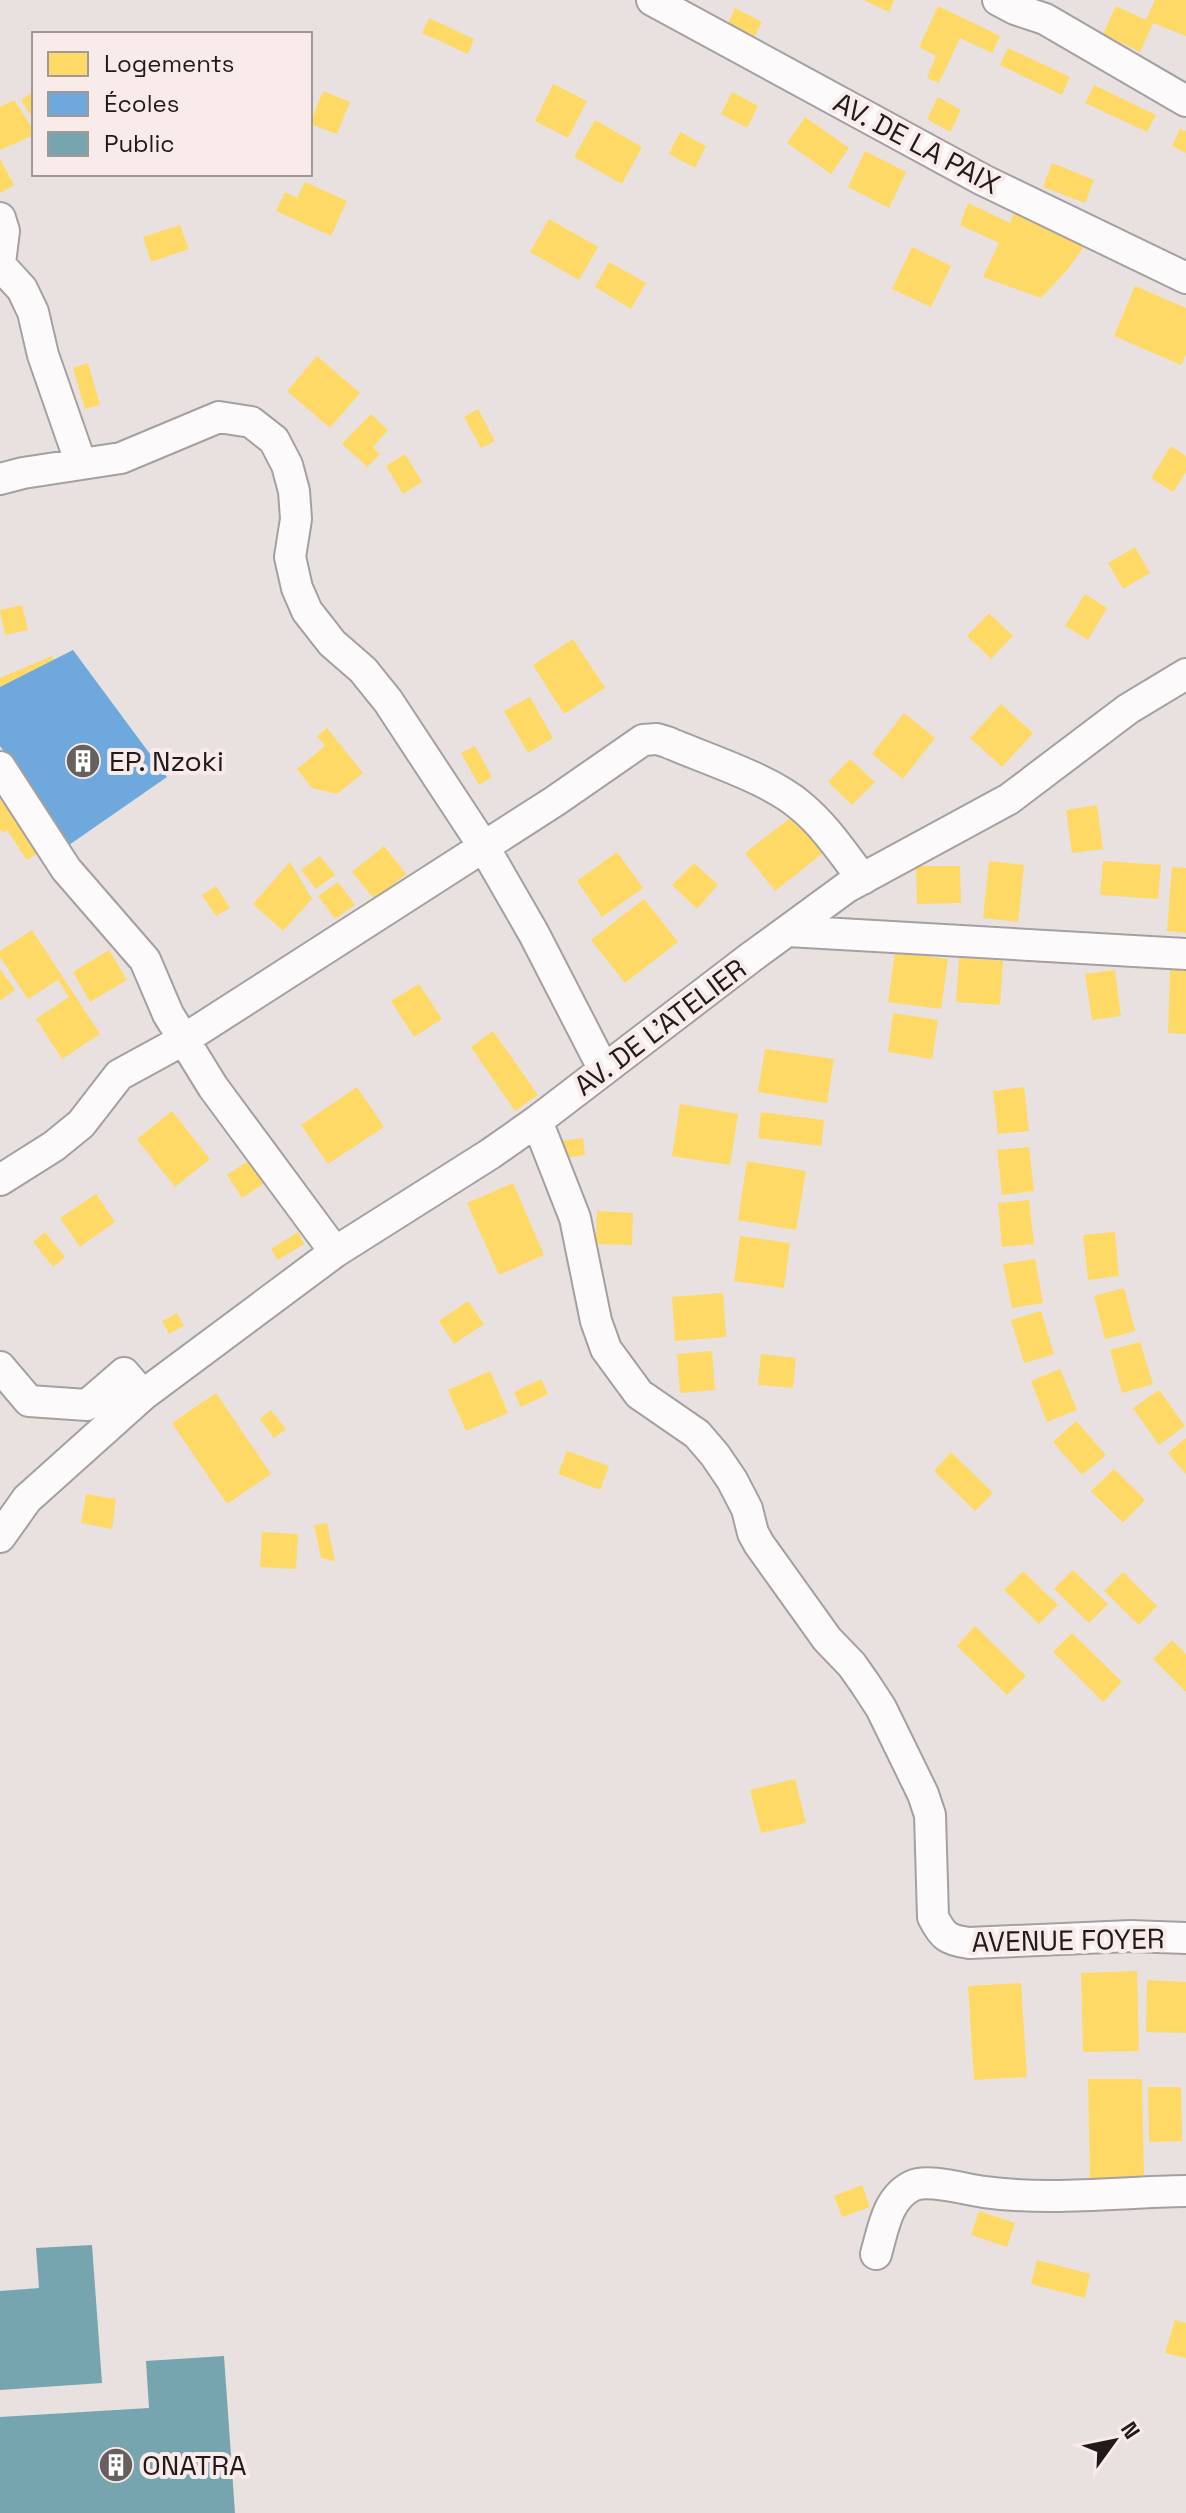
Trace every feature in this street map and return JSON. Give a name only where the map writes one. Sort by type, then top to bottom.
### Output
[{"type":"street","name":"AV. DE LA PAIX","points":[[652,0],[983,180],[1186,278]]},
{"type":"street","points":[[1011,3],[1045,19],[1186,101]]},
{"type":"street","points":[[0,218],[4,231],[0,264],[22,289],[33,312],[43,355],[81,464]]},
{"type":"street","points":[[0,479],[121,458],[219,417],[251,422],[274,440],[287,465],[294,491],[296,519],[290,557],[297,588],[307,611],[332,643],[363,670],[388,701],[484,847],[534,934],[604,1070]]},
{"type":"street","name":"AV. DE L'ATELIER","points":[[0,1537],[27,1499],[143,1395],[335,1252],[537,1121],[788,931],[863,879],[1009,799],[1128,709],[1186,674]]},
{"type":"street","points":[[0,1180],[54,1146],[81,1124],[119,1075],[183,1040],[484,847],[643,740],[657,739],[769,785],[800,805],[819,823],[863,879]]},
{"type":"street","points":[[0,767],[66,869],[145,960],[183,1040],[213,1087],[335,1252]]},
{"type":"street","points":[[788,931],[1186,954]]},
{"type":"street","name":"AVENUE FOYER","points":[[537,1121],[575,1218],[596,1321],[606,1349],[639,1394],[697,1434],[715,1455],[747,1509],[759,1544],[881,1708],[930,1815],[933,1917],[950,1940],[969,1943],[1131,1936],[1186,1938]]},
{"type":"street","points":[[0,1367],[29,1401],[87,1405],[124,1373],[143,1395]]},
{"type":"street","points":[[876,2254],[895,2199],[914,2185],[935,2184],[985,2193],[1061,2198],[1186,2191]]},
{"type":"building: Logements","points":[[864,0],[894,0],[889,12]]},
{"type":"building: Logements","points":[[1155,0],[1186,0],[1186,36],[1153,23],[1140,52],[1103,34],[1116,6],[1146,20]]},
{"type":"building: Logements","points":[[938,6],[1000,36],[992,53],[960,38],[939,83],[927,78],[936,56],[919,47]]},
{"type":"building: Logements","points":[[735,8],[762,22],[751,43],[725,30]]},
{"type":"building: Logements","points":[[429,18],[474,39],[468,54],[422,33]]},
{"type":"building: Logements","points":[[1008,48],[1070,77],[1062,95],[1000,65]]},
{"type":"building: Logements","points":[[553,84],[587,101],[568,138],[535,121]]},
{"type":"building: Logements","points":[[1094,85],[1156,115],[1147,132],[1085,103]]},
{"type":"building: Logements","points":[[323,91],[350,102],[337,134],[312,125]]},
{"type":"building: Logements","points":[[32,92],[32,118],[21,100]]},
{"type":"building: Logements","points":[[732,92],[758,106],[747,128],[721,114]]},
{"type":"building: Logements","points":[[938,97],[961,110],[950,132],[927,119]]},
{"type":"building: Logements","points":[[14,100],[32,127],[32,136],[0,150],[0,107]]},
{"type":"building: Logements","points":[[805,117],[849,148],[831,174],[787,143]]},
{"type":"building: Logements","points":[[595,120],[642,147],[622,184],[574,157]]},
{"type":"building: Logements","points":[[1180,129],[1186,131],[1186,153],[1172,146]]},
{"type":"building: Logements","points":[[680,132],[706,146],[695,168],[669,154]]},
{"type":"building: Logements","points":[[865,151],[906,172],[889,208],[848,187]]},
{"type":"building: Logements","points":[[0,159],[14,185],[0,193]]},
{"type":"building: Logements","points":[[1052,163],[1094,180],[1085,203],[1043,187]]},
{"type":"building: Logements","points":[[305,182],[347,201],[331,236],[276,211],[285,192],[297,198]]},
{"type":"building: Logements","points":[[968,203],[1010,223],[1015,210],[1085,245],[1041,298],[983,277],[999,243],[960,225]]},
{"type":"building: Logements","points":[[549,219],[598,247],[579,280],[530,252]]},
{"type":"building: Logements","points":[[180,225],[189,249],[151,262],[143,237]]},
{"type":"building: Logements","points":[[912,247],[951,266],[931,307],[892,289]]},
{"type":"building: Logements","points":[[609,262],[646,283],[631,309],[595,287]]},
{"type":"building: Logements","points":[[1135,286],[1186,308],[1186,354],[1181,365],[1114,336]]},
{"type":"building: Logements","points":[[317,356],[360,393],[330,428],[287,391]]},
{"type":"building: Logements","points":[[88,363],[100,405],[85,409],[73,368]]},
{"type":"building: Logements","points":[[478,409],[495,441],[481,448],[464,417]]},
{"type":"building: Logements","points":[[371,414],[388,430],[373,447],[380,454],[367,467],[342,444]]},
{"type":"building: Logements","points":[[1171,446],[1186,456],[1186,472],[1173,492],[1151,478]]},
{"type":"building: Logements","points":[[405,454],[422,482],[403,494],[386,466]]},
{"type":"building: Logements","points":[[1135,547],[1150,573],[1123,589],[1108,563]]},
{"type":"building: Logements","points":[[1085,594],[1107,608],[1088,640],[1065,626]]},
{"type":"building: Logements","points":[[22,605],[28,630],[5,635],[0,610]]},
{"type":"building: Logements","points":[[989,613],[1013,636],[991,659],[967,636]]},
{"type":"building: Logements","points":[[573,639],[605,688],[564,714],[533,665]]},
{"type":"building: Logements","points":[[52,656],[61,679],[0,704],[0,678]]},
{"type":"building: Logements","points":[[530,697],[553,738],[528,753],[504,711]]},
{"type":"building: Logements","points":[[1001,704],[1033,733],[1002,767],[970,738]]},
{"type":"building: Logements","points":[[904,713],[935,738],[903,779],[872,754]]},
{"type":"building: Logements","points":[[327,728],[363,773],[337,794],[312,788],[297,769],[325,746],[317,736]]},
{"type":"building: Logements","points":[[475,746],[492,777],[479,785],[461,753]]},
{"type":"building: Logements","points":[[850,759],[875,782],[852,805],[828,782]]},
{"type":"building: Logements","points":[[8,790],[44,849],[27,860],[7,830],[3,833],[0,829],[0,795]]},
{"type":"building: Logements","points":[[1097,805],[1103,849],[1072,853],[1066,810]]},
{"type":"building: Logements","points":[[794,815],[823,853],[775,891],[745,853]]},
{"type":"building: Logements","points":[[384,846],[406,874],[375,900],[352,872]]},
{"type":"building: Logements","points":[[617,852],[643,888],[602,917],[577,881]]},
{"type":"building: Logements","points":[[320,856],[335,875],[316,889],[301,870]]},
{"type":"building: Logements","points":[[989,861],[1024,865],[1018,922],[983,918]]},
{"type":"building: Logements","points":[[1103,861],[1161,865],[1158,899],[1100,895]]},
{"type":"building: Logements","points":[[290,862],[312,899],[283,931],[253,904]]},
{"type":"building: Logements","points":[[694,863],[718,885],[697,909],[672,885]]},
{"type":"building: Logements","points":[[916,866],[960,866],[961,903],[917,904]]},
{"type":"building: Logements","points":[[1172,867],[1186,868],[1186,933],[1167,931]]},
{"type":"building: Logements","points":[[338,882],[355,905],[335,919],[318,896]]},
{"type":"building: Logements","points":[[216,886],[230,908],[216,916],[202,895]]},
{"type":"building: Logements","points":[[644,899],[678,942],[625,983],[591,940]]},
{"type":"building: Logements","points":[[32,930],[100,1034],[62,1059],[36,1019],[69,997],[58,980],[28,999],[0,957],[0,951]]},
{"type":"building: Logements","points":[[109,950],[127,980],[90,1002],[73,972]]},
{"type":"building: Logements","points":[[895,952],[948,959],[941,1009],[888,1002]]},
{"type":"building: Logements","points":[[959,958],[1003,961],[1000,1005],[956,1002]]},
{"type":"building: Logements","points":[[0,969],[15,990],[0,1001]]},
{"type":"building: Logements","points":[[1115,970],[1121,1016],[1092,1020],[1085,974]]},
{"type":"building: Logements","points":[[1170,970],[1186,971],[1186,1034],[1168,1033]]},
{"type":"building: Logements","points":[[419,984],[442,1019],[414,1037],[391,1001]]},
{"type":"building: Logements","points":[[893,1013],[938,1020],[932,1059],[888,1052]]},
{"type":"building: Logements","points":[[493,1031],[538,1095],[515,1111],[471,1047]]},
{"type":"building: Logements","points":[[765,1049],[834,1059],[827,1103],[758,1092]]},
{"type":"building: Logements","points":[[357,1087],[384,1127],[328,1164],[301,1125]]},
{"type":"building: Logements","points":[[1024,1087],[1029,1131],[998,1134],[993,1091]]},
{"type":"building: Logements","points":[[680,1104],[738,1114],[730,1165],[672,1156]]},
{"type":"building: Logements","points":[[172,1111],[210,1159],[175,1187],[137,1139]]},
{"type":"building: Logements","points":[[761,1112],[824,1120],[821,1146],[758,1138]]},
{"type":"building: Logements","points":[[583,1138],[585,1155],[564,1158],[561,1141]]},
{"type":"building: Logements","points":[[1029,1147],[1034,1191],[1002,1195],[997,1150]]},
{"type":"building: Logements","points":[[251,1159],[266,1182],[242,1198],[227,1175]]},
{"type":"building: Logements","points":[[747,1161],[806,1171],[796,1230],[738,1220]]},
{"type":"building: Logements","points":[[513,1183],[544,1255],[499,1275],[467,1203]]},
{"type":"building: Logements","points":[[96,1194],[115,1222],[80,1247],[60,1218]]},
{"type":"building: Logements","points":[[1029,1200],[1034,1244],[1002,1247],[998,1203]]},
{"type":"building: Logements","points":[[597,1211],[633,1213],[632,1245],[596,1244]]},
{"type":"building: Logements","points":[[45,1232],[65,1257],[53,1267],[33,1242]]},
{"type":"building: Logements","points":[[298,1232],[304,1244],[278,1260],[271,1249]]},
{"type":"building: Logements","points":[[1115,1232],[1119,1276],[1088,1280],[1083,1235]]},
{"type":"building: Logements","points":[[740,1236],[790,1243],[784,1288],[734,1281]]},
{"type":"building: Logements","points":[[1035,1259],[1043,1303],[1012,1308],[1003,1264]]},
{"type":"building: Logements","points":[[1124,1288],[1135,1331],[1105,1339],[1094,1296]]},
{"type":"building: Logements","points":[[723,1293],[726,1337],[675,1341],[672,1297]]},
{"type":"building: Logements","points":[[468,1301],[484,1324],[454,1344],[439,1321]]},
{"type":"building: Logements","points":[[1041,1311],[1054,1354],[1024,1363],[1011,1320]]},
{"type":"building: Logements","points":[[177,1313],[184,1326],[169,1334],[162,1321]]},
{"type":"building: Logements","points":[[1140,1342],[1153,1384],[1122,1393],[1110,1350]]},
{"type":"building: Logements","points":[[712,1351],[715,1390],[680,1393],[677,1354]]},
{"type":"building: Logements","points":[[761,1354],[796,1358],[793,1388],[758,1385]]},
{"type":"building: Logements","points":[[1060,1369],[1077,1410],[1047,1422],[1031,1381]]},
{"type":"building: Logements","points":[[490,1371],[508,1413],[466,1431],[448,1390]]},
{"type":"building: Logements","points":[[541,1379],[548,1394],[521,1407],[514,1392]]},
{"type":"building: Logements","points":[[1159,1390],[1185,1426],[1159,1445],[1133,1408]]},
{"type":"building: Logements","points":[[216,1393],[271,1474],[227,1504],[172,1423]]},
{"type":"building: Logements","points":[[271,1410],[286,1429],[274,1438],[260,1419]]},
{"type":"building: Logements","points":[[1076,1421],[1106,1455],[1082,1475],[1053,1442]]},
{"type":"building: Logements","points":[[1186,1438],[1186,1474],[1168,1453]]},
{"type":"building: Logements","points":[[567,1451],[609,1466],[600,1490],[558,1474]]},
{"type":"building: Logements","points":[[951,1452],[993,1493],[975,1511],[934,1471]]},
{"type":"building: Logements","points":[[1114,1469],[1145,1500],[1123,1523],[1091,1491]]},
{"type":"building: Logements","points":[[86,1494],[116,1499],[112,1529],[81,1523]]},
{"type":"building: Logements","points":[[327,1523],[335,1561],[321,1558],[314,1525]]},
{"type":"building: Logements","points":[[262,1532],[298,1534],[296,1569],[260,1567]]},
{"type":"building: Logements","points":[[1073,1570],[1108,1604],[1089,1623],[1054,1589]]},
{"type":"building: Logements","points":[[1023,1571],[1058,1605],[1039,1624],[1004,1590]]},
{"type":"building: Logements","points":[[1123,1572],[1157,1606],[1139,1625],[1104,1591]]},
{"type":"building: Logements","points":[[975,1626],[1026,1676],[1007,1695],[957,1646]]},
{"type":"building: Logements","points":[[1072,1633],[1122,1682],[1103,1702],[1053,1652]]},
{"type":"building: Logements","points":[[1172,1640],[1186,1654],[1186,1692],[1153,1659]]},
{"type":"building: Logements","points":[[795,1779],[806,1823],[761,1833],[750,1790]]},
{"type":"building: Logements","points":[[1137,1971],[1139,2051],[1083,2052],[1081,1973]]},
{"type":"building: Logements","points":[[1147,1980],[1186,1982],[1186,2033],[1146,2032]]},
{"type":"building: Logements","points":[[1021,1983],[1027,2077],[974,2080],[968,1986]]},
{"type":"building: Logements","points":[[1088,2079],[1142,2079],[1144,2178],[1090,2178]]},
{"type":"building: Logements","points":[[1148,2087],[1181,2087],[1182,2141],[1149,2142]]},
{"type":"building: Logements","points":[[862,2185],[870,2207],[842,2217],[834,2196]]},
{"type":"building: Logements","points":[[979,2211],[1015,2223],[1007,2247],[971,2235]]},
{"type":"building: Logements","points":[[1037,2260],[1090,2274],[1085,2298],[1031,2284]]},
{"type":"building: Logements","points":[[1175,2320],[1186,2323],[1186,2358],[1165,2353]]},
{"type":"building: Écoles","name":"EP. Nzoki","points":[[73,650],[167,777],[69,845],[0,746],[0,687]]},
{"type":"building: Public","name":"ONATRA","points":[[92,2245],[102,2383],[0,2390],[0,2291],[39,2288],[36,2248]]},
{"type":"building: Public","name":"ONATRA","points":[[224,2356],[235,2513],[0,2513],[0,2417],[149,2408],[146,2361]]},
{"type":"place","name":"EP. Nzoki","points":[[83,761]]},
{"type":"place","name":"ONATRA","points":[[116,2465]]}]
